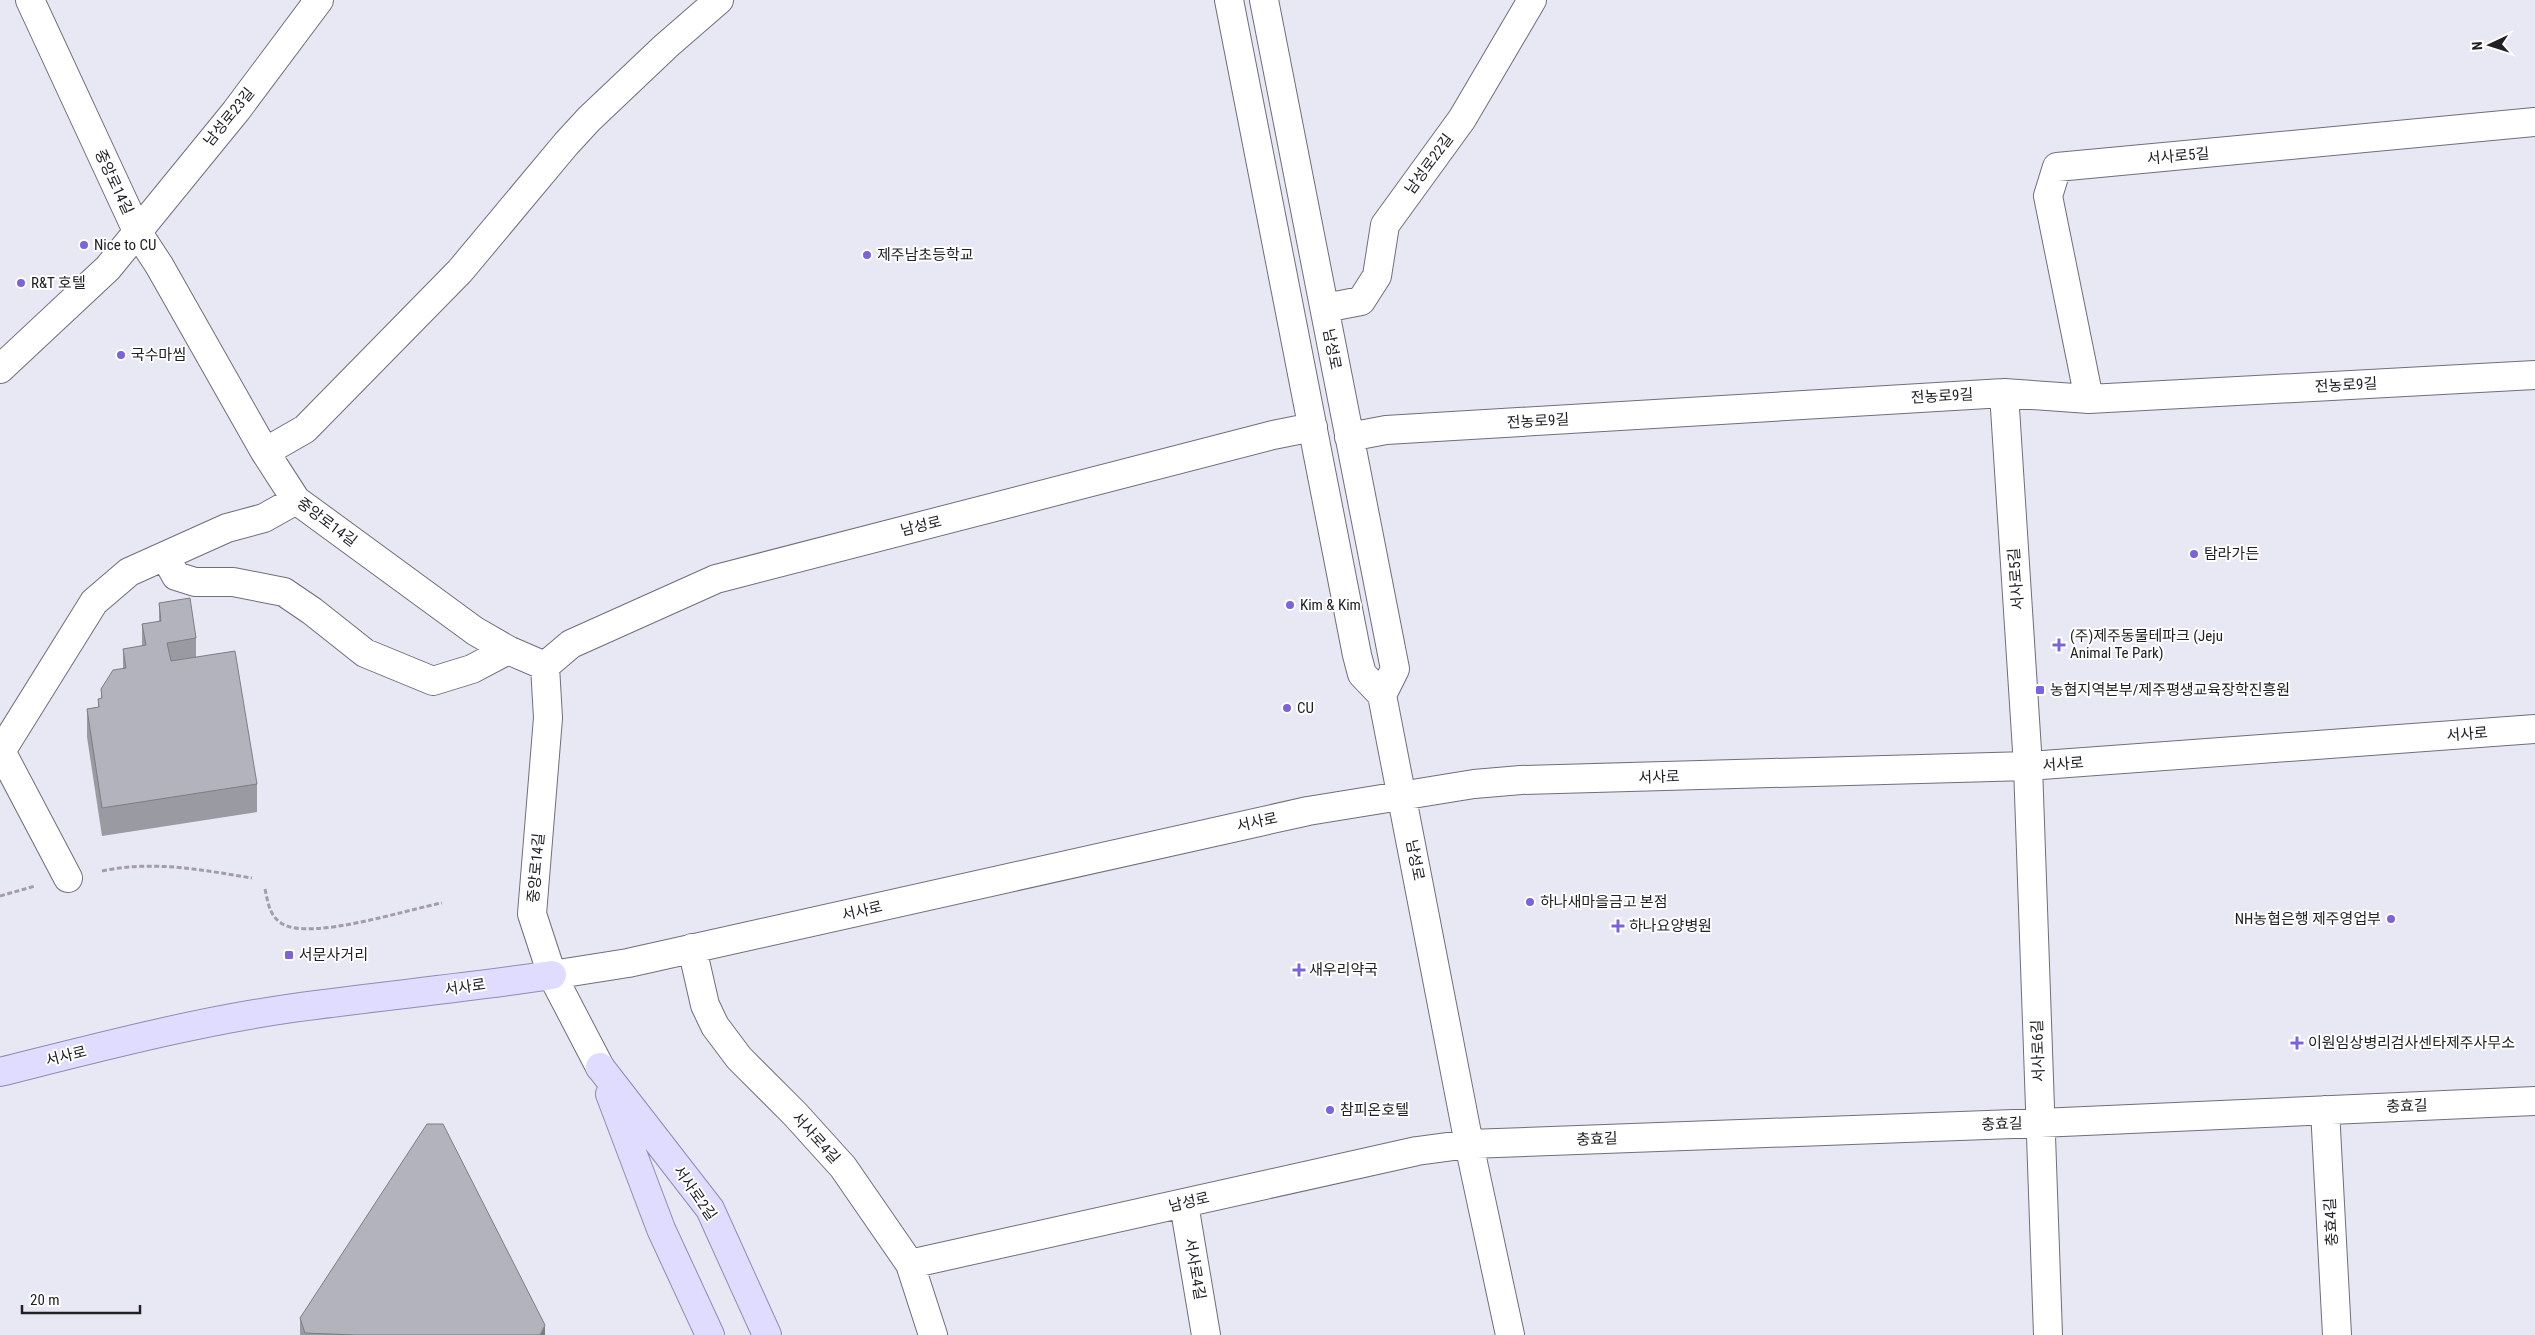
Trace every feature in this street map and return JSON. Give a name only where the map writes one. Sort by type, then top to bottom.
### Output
[{"type":"main road","name":"서사로","points":[[0,1072],[198,1024],[292,1008],[552,974]]},
{"type":"main road","name":"서사로2길","points":[[600,1066],[661,1229],[710,1335]]},
{"type":"main road","name":"서사로2길","points":[[600,1066],[710,1209],[767,1335]]},
{"type":"street","name":"중앙로14길","points":[[30,0],[138,234],[159,265],[265,452],[296,500],[476,631],[508,650],[545,666],[548,718],[532,914],[552,974]]},
{"type":"street","name":"남성로23길","points":[[0,369],[108,268],[138,234],[156,206],[236,111],[320,0]]},
{"type":"street","points":[[265,452],[305,429],[460,271],[589,119],[666,46],[719,0]]},
{"type":"street","points":[[1229,0],[1362,674],[1382,695]]},
{"type":"street","name":"남성로","points":[[1264,0],[1395,669],[1382,695],[1469,1144],[1510,1335]]},
{"type":"street","name":"남성로22길","points":[[1325,308],[1361,301],[1377,276],[1385,225],[1462,119],[1532,0]]},
{"type":"street","name":"서사로5길","points":[[2089,399],[2048,196],[2057,167],[2535,122]]},
{"type":"street","name":"전농로9길","points":[[1349,437],[1386,430],[2004,393],[2089,399],[2535,375]]},
{"type":"street","name":"서사로5길","points":[[2004,393],[2028,766]]},
{"type":"street","name":"남성로","points":[[545,666],[571,644],[716,579],[1313,427]]},
{"type":"street","points":[[68,878],[0,752],[94,602],[129,572],[227,528],[264,518],[296,500]]},
{"type":"street","points":[[165,556],[176,576],[195,582],[234,582],[284,592],[312,611],[364,653],[433,681],[472,669],[508,650]]},
{"type":"street","name":"서사로","points":[[552,974],[628,963],[844,916],[1101,856],[1324,808],[1474,784],[1521,780],[2028,766],[2535,729]]},
{"type":"street","name":"서사로6길","points":[[2028,766],[2048,1335]]},
{"type":"street","name":"서사로4길","points":[[692,948],[705,1005],[715,1026],[739,1058],[795,1114],[843,1167],[910,1264],[933,1335]]},
{"type":"street","name":"서사로2길","points":[[552,974],[600,1066]]},
{"type":"street","name":"충효길","points":[[1469,1144],[2040,1123],[2535,1101]]},
{"type":"street","name":"충효4길","points":[[2325,1110],[2337,1335]]},
{"type":"street","name":"남성로","points":[[910,1264],[1417,1151],[1469,1144]]},
{"type":"street","name":"서사로4길","points":[[1184,1204],[1206,1335]]},
{"type":"path","points":[[0,896],[115,868],[148,865],[189,868],[252,878]]},
{"type":"path","points":[[265,890],[268,907],[273,916],[281,923],[301,929],[354,923],[442,903]]},
{"type":"building","points":[[190,598],[196,638],[167,643],[171,661],[235,651],[257,784],[102,808],[87,709],[99,707],[98,699],[102,698],[101,689],[113,670],[126,668],[123,649],[146,645],[142,624],[161,621],[159,603]]},
{"type":"building","points":[[427,1124],[443,1124],[545,1325],[540,1335],[356,1335],[305,1333],[300,1318]]},
{"type":"place","name":"Nice to CU","points":[[84,245]]},
{"type":"place","name":"제주남초등학교","points":[[867,255]]},
{"type":"place","name":"R&T 호텔","points":[[21,283]]},
{"type":"place","name":"국수마씸","points":[[121,355]]},
{"type":"place","name":"탐라가든","points":[[2194,554]]},
{"type":"place","name":"Kim & Kim","points":[[1290,605]]},
{"type":"place","name":"(주)제주동물테파크 (Jeju Animal Te Park)","points":[[2059,645]]},
{"type":"place","name":"농협지역본부/제주평생교육장학진흥원","points":[[2040,690]]},
{"type":"place","name":"CU","points":[[1287,708]]},
{"type":"place","name":"하나새마을금고 본점","points":[[1530,902]]},
{"type":"place","name":"NH농협은행 제주영업부","points":[[2391,919]]},
{"type":"place","name":"하나요양병원","points":[[1618,926]]},
{"type":"place","name":"서문사거리","points":[[289,955]]},
{"type":"place","name":"새우리약국","points":[[1299,970]]},
{"type":"place","name":"이원임상병리검사센타제주사무소","points":[[2297,1043]]},
{"type":"place","name":"참피온호텔","points":[[1330,1110]]}]
